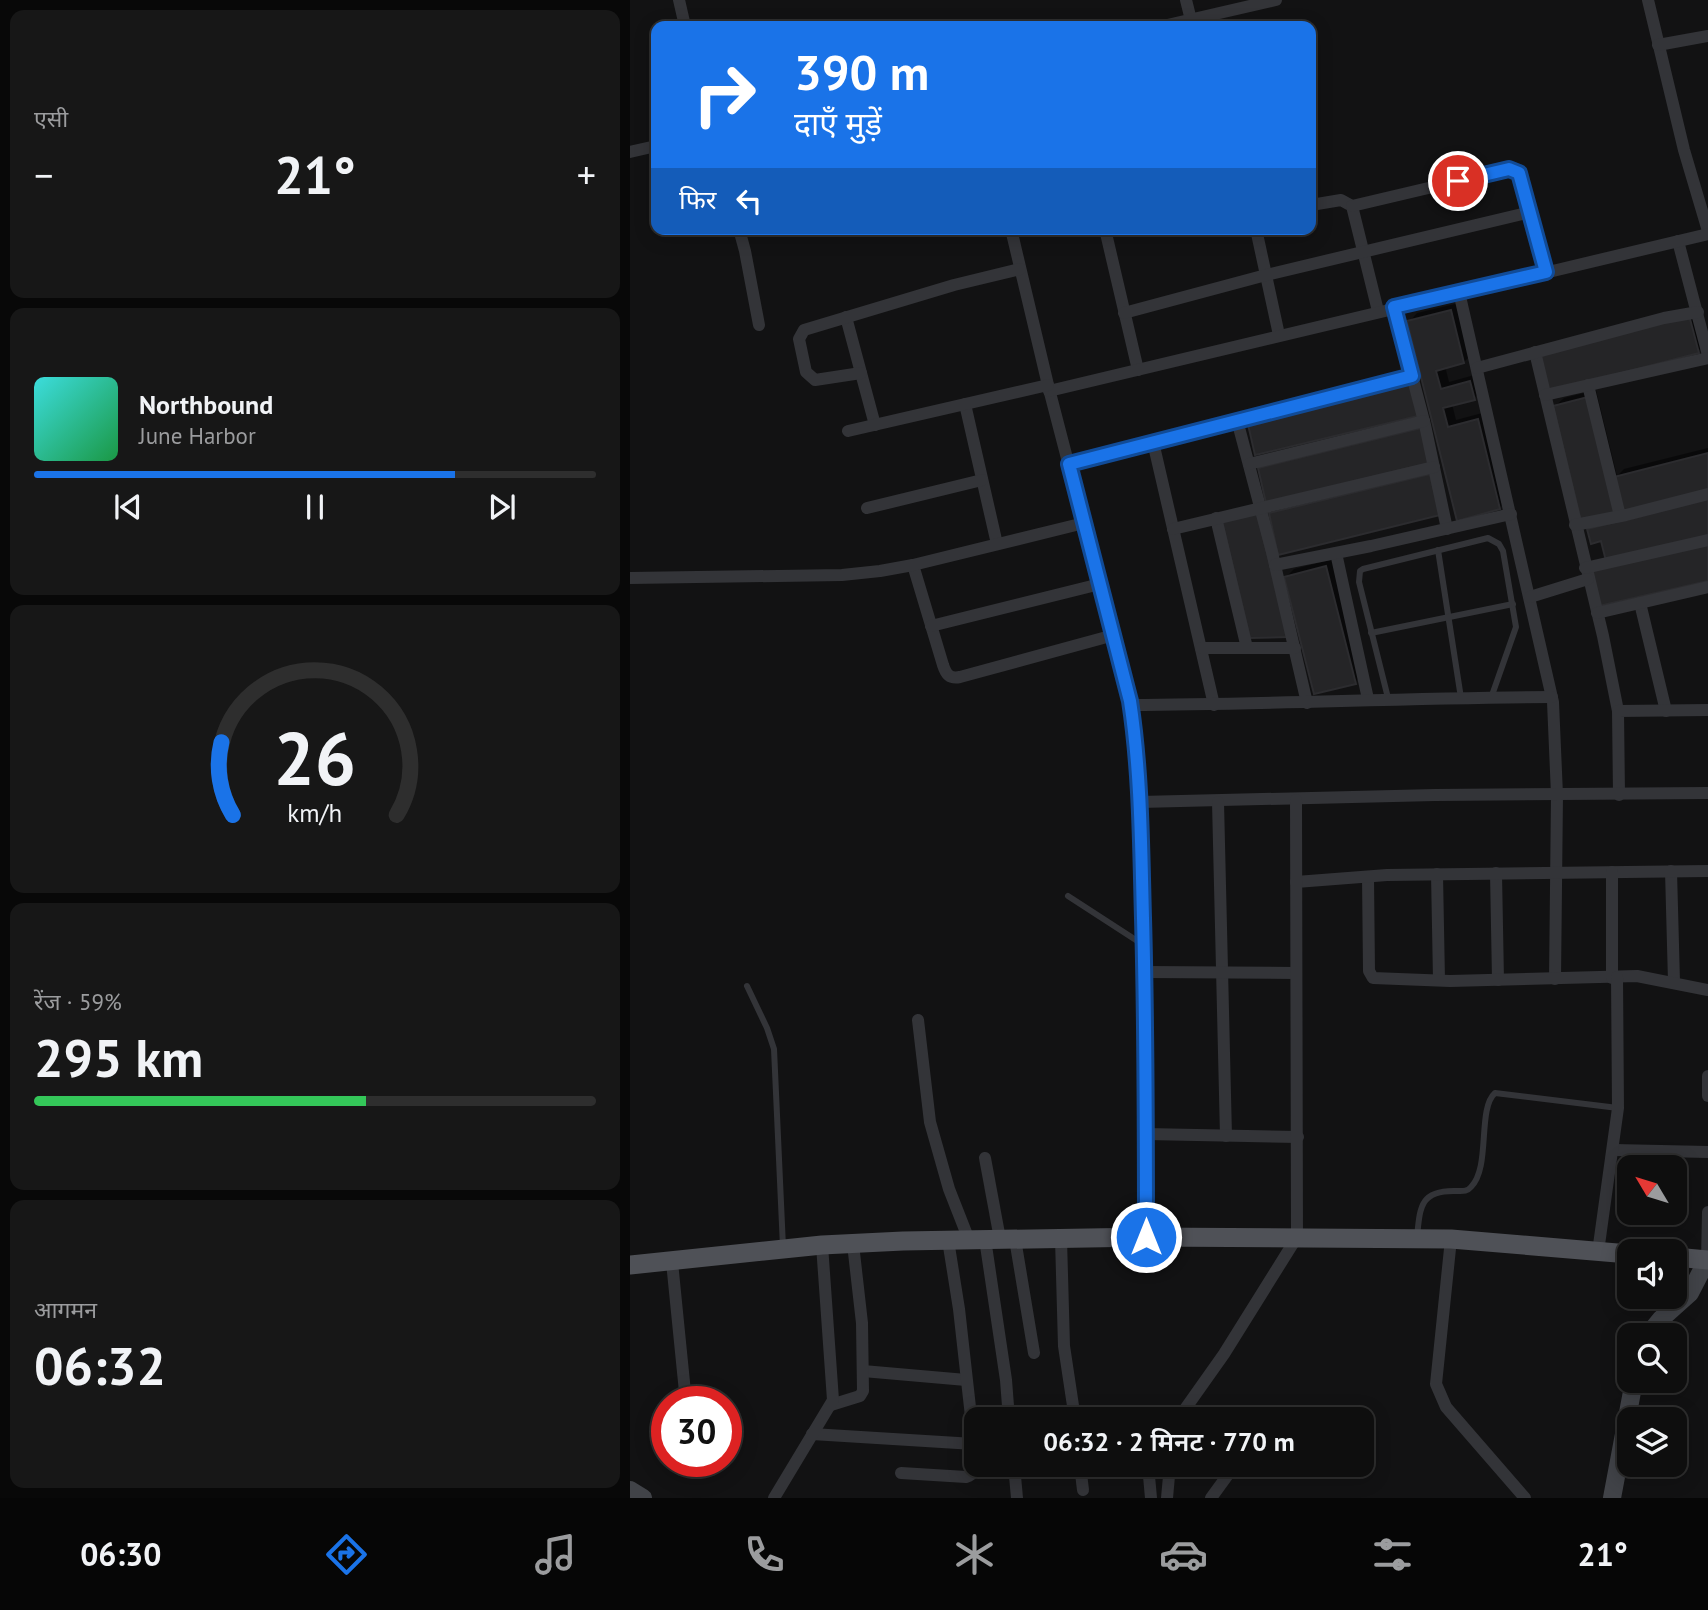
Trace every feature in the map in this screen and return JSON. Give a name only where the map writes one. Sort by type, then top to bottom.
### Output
[{"type":"main road","points":[[630,1265],[822,1245],[1146,1237],[1451,1240],[1617,1253]]},
{"type":"main road","points":[[1687,1258],[1707,1260]]},
{"type":"street","points":[[679,0],[684,21]]},
{"type":"street","points":[[1186,0],[1191,20]]},
{"type":"street","points":[[1186,21],[1276,0]]},
{"type":"street","points":[[848,431],[965,404],[1138,370],[1708,232],[1684,150],[1648,0]]},
{"type":"street","points":[[1658,45],[1708,36]]},
{"type":"street","points":[[630,152],[651,147]]},
{"type":"street","points":[[1316,204],[1341,200],[1352,206],[1509,169],[1515,170],[1521,175],[1546,272]]},
{"type":"street","points":[[1352,206],[1378,311]]},
{"type":"street","points":[[1124,313],[1266,275],[1531,212]]},
{"type":"street","points":[[741,235],[760,325]]},
{"type":"street","points":[[1012,235],[1131,705],[1140,802],[1146,1237]]},
{"type":"street","points":[[1106,235],[1138,370]]},
{"type":"street","points":[[1257,235],[1279,335]]},
{"type":"street","points":[[1545,395],[1708,356],[1678,241]]},
{"type":"street","points":[[860,373],[815,380],[806,372],[800,334],[804,330],[954,285],[1020,269]]},
{"type":"street","points":[[1459,292],[1552,697],[1557,795],[1555,979]]},
{"type":"street","points":[[1394,307],[1424,421],[1447,528]]},
{"type":"street","points":[[1477,368],[1664,318],[1698,312]]},
{"type":"street","points":[[846,317],[875,425]]},
{"type":"street","points":[[1535,352],[1618,711],[1619,795]]},
{"type":"street","points":[[1069,464],[1412,376]]},
{"type":"street","points":[[1588,385],[1620,516]]},
{"type":"street","points":[[965,404],[997,544]]},
{"type":"street","points":[[1237,420],[1261,508],[1307,703]]},
{"type":"street","points":[[1249,464],[1424,421]]},
{"type":"street","points":[[1153,442],[1214,705]]},
{"type":"street","points":[[1173,529],[1434,467]]},
{"type":"street","points":[[867,508],[982,480]]},
{"type":"street","points":[[1575,525],[1708,494]]},
{"type":"street","points":[[1275,565],[1511,514]]},
{"type":"street","points":[[1216,518],[1247,648]]},
{"type":"street","points":[[630,579],[842,575],[913,565],[1084,523]]},
{"type":"street","points":[[1530,597],[1587,573],[1708,540]]},
{"type":"street","points":[[1336,553],[1368,699]]},
{"type":"street","points":[[913,565],[946,674],[955,678],[1114,635]]},
{"type":"street","points":[[931,626],[1100,584]]},
{"type":"street","points":[[1597,613],[1708,587]]},
{"type":"street","points":[[1640,603],[1666,711]]},
{"type":"street","points":[[1201,648],[1295,648]]},
{"type":"street","points":[[1131,705],[1307,703],[1388,698],[1552,697]]},
{"type":"street","points":[[1618,711],[1708,710]]},
{"type":"street","points":[[1140,802],[1435,795],[1708,793]]},
{"type":"street","points":[[1186,1407],[1224,1354],[1297,1237],[1296,800]]},
{"type":"street","points":[[1218,802],[1226,1136]]},
{"type":"street","points":[[1671,871],[1674,982]]},
{"type":"street","points":[[1296,882],[1437,874],[1708,871]]},
{"type":"street","points":[[1598,1252],[1618,1108],[1612,872]]},
{"type":"street","points":[[1496,873],[1498,980]]},
{"type":"street","points":[[1437,874],[1439,980]]},
{"type":"street","points":[[1368,877],[1368,971],[1377,979],[1498,980],[1637,976],[1708,990]]},
{"type":"street","points":[[1144,972],[1296,973]]},
{"type":"street","points":[[918,1020],[930,1122],[949,1189],[992,1239],[1034,1353]]},
{"type":"street","points":[[1708,1076],[1708,1096]]},
{"type":"street","points":[[1146,1135],[1298,1137]]},
{"type":"street","points":[[1614,1150],[1708,1152]]},
{"type":"street","points":[[985,1158],[1008,1407]]},
{"type":"street","points":[[1658,1323],[1690,1293],[1707,1260],[1708,1212]]},
{"type":"street","points":[[1061,1239],[1064,1346],[1073,1407]]},
{"type":"street","points":[[948,1240],[970,1407]]},
{"type":"street","points":[[1451,1240],[1436,1384],[1446,1407],[1525,1498]]},
{"type":"street","points":[[831,1405],[860,1396],[863,1391],[862,1323],[853,1244]]},
{"type":"street","points":[[774,1498],[831,1405],[834,1395],[822,1245]]},
{"type":"street","points":[[671,1262],[684,1386]]},
{"type":"street","points":[[863,1371],[967,1380]]},
{"type":"street","points":[[1612,1498],[1632,1393]]},
{"type":"street","points":[[813,1434],[964,1443]]},
{"type":"street","points":[[901,1473],[964,1475]]},
{"type":"street","points":[[1015,1477],[1017,1498]]},
{"type":"street","points":[[1081,1477],[1083,1490]]},
{"type":"street","points":[[1149,1477],[1152,1498]]},
{"type":"street","points":[[1167,1498],[1169,1477]]},
{"type":"street","points":[[1211,1498],[1226,1477]]},
{"type":"street","points":[[630,1490],[643,1498]]},
{"type":"lane","points":[[1388,698],[1359,582],[1360,571],[1488,538],[1495,541],[1503,551],[1513,604],[1515,633],[1490,698]]},
{"type":"lane","points":[[1438,551],[1461,698]]},
{"type":"lane","points":[[1371,633],[1513,604]]},
{"type":"lane","points":[[1068,896],[1144,945]]},
{"type":"lane","points":[[747,986],[774,1049],[783,1250]]},
{"type":"lane","points":[[1417,1239],[1420,1206],[1424,1201],[1433,1194],[1444,1191],[1465,1191],[1477,1177],[1488,1103],[1495,1093],[1618,1108]]},
{"type":"building","points":[[1451,310],[1464,363],[1436,371],[1441,389],[1470,381],[1475,400],[1443,408],[1448,427],[1478,419],[1500,509],[1457,521],[1407,321]]},
{"type":"building","points":[[1689,315],[1699,353],[1548,392],[1538,354]]},
{"type":"building","points":[[1410,381],[1418,416],[1255,455],[1247,420]]},
{"type":"building","points":[[1588,397],[1616,513],[1581,521],[1553,406]]},
{"type":"building","points":[[1421,428],[1429,463],[1266,503],[1258,468]]},
{"type":"building","points":[[1708,453],[1708,493],[1623,514],[1614,477]]},
{"type":"building","points":[[1430,474],[1440,515],[1278,555],[1269,513]]},
{"type":"building","points":[[1708,499],[1708,537],[1606,561],[1601,541],[1591,544],[1587,529]]},
{"type":"building","points":[[1256,509],[1288,637],[1250,638],[1221,517]]},
{"type":"building","points":[[1708,543],[1708,581],[1599,606],[1591,570]]},
{"type":"building","points":[[1326,566],[1356,684],[1314,694],[1284,577]]},
{"type":"route","points":[[1146,1237],[1146,1037],[1140,802],[1134,731],[1130,701],[1069,464],[1412,376],[1394,307],[1546,272],[1521,175],[1509,169],[1458,181]]}]
